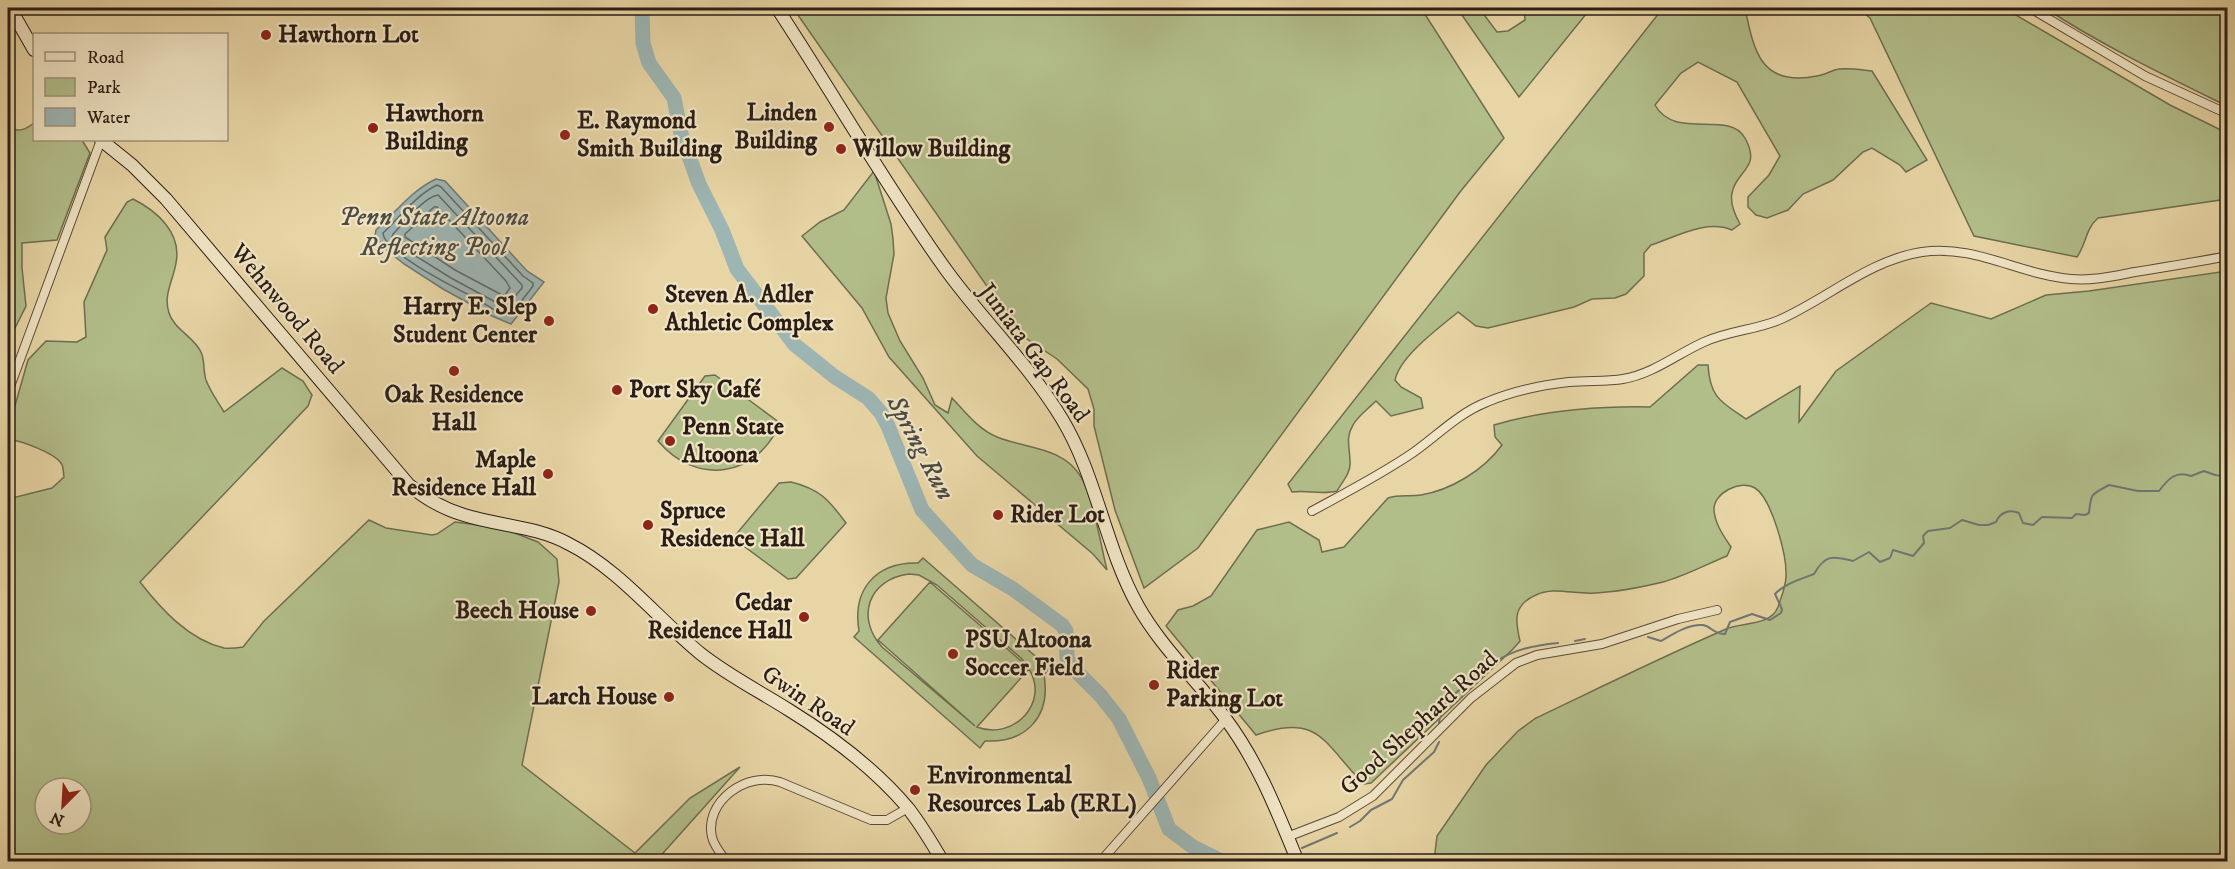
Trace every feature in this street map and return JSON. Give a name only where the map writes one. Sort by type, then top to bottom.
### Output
[{"type":"street","points":[[10,8],[33,48]]},
{"type":"street","name":"Juniata Gap Road","points":[[777,8],[936,256],[1058,412],[1083,461],[1116,557],[1137,604],[1156,634],[1226,719],[1257,767],[1298,861]]},
{"type":"street","points":[[2030,8],[2145,76],[2228,114]]},
{"type":"street","points":[[8,392],[101,141]]},
{"type":"street","name":"Wehnwood Road","points":[[102,141],[132,165],[166,199],[409,485],[440,506]]},
{"type":"street","points":[[1312,511],[1382,473],[1416,451],[1455,418],[1486,402],[1538,387],[1569,382],[1622,379],[1652,370],[1704,342],[1780,319],[1875,267],[1903,256],[1922,252],[1955,251],[2056,277],[2073,279],[2101,278],[2228,256]]},
{"type":"street","name":"Gwin Road","points":[[440,506],[465,516],[543,532],[581,550],[600,563],[700,653],[738,680],[791,711],[824,734],[876,776],[908,808],[943,861]]},
{"type":"street","name":"Good Shephard Road","points":[[1287,837],[1339,817],[1373,796],[1471,698],[1515,663],[1536,655],[1602,644],[1678,619],[1717,610]]},
{"type":"street","points":[[1100,861],[1226,719]]},
{"type":"street","points":[[727,861],[716,847],[712,837],[713,818],[731,791],[750,781],[768,778],[871,820],[887,820],[908,808]]},
{"type":"green space","points":[[793,8],[1421,8],[1504,138],[1460,192],[1198,548],[1144,588],[1115,510],[1094,426],[1094,409],[1088,389],[1057,359],[1021,335]]},
{"type":"green space","points":[[1457,8],[1479,8],[1497,32],[1508,31],[1525,20],[1524,8],[1591,8],[1519,97]]},
{"type":"green space","points":[[1663,8],[1745,8],[1752,39],[1763,63],[1772,71],[1783,76],[1798,78],[1817,76],[1839,69],[1872,71],[1927,160],[1906,172],[1900,165],[1872,148],[1863,152],[1833,180],[1803,194],[1788,210],[1767,218],[1756,215],[1748,207],[1748,197],[1769,175],[1780,156],[1737,82],[1698,62],[1681,73],[1655,105],[1664,116],[1675,121],[1727,126],[1737,130],[1745,138],[1751,156],[1749,163],[1734,185],[1732,197],[1733,208],[1740,224],[1732,230],[1722,227],[1702,228],[1651,245],[1644,253],[1644,276],[1626,294],[1615,298],[1592,299],[1574,307],[1488,328],[1476,326],[1458,312],[1412,352],[1398,371],[1395,380],[1401,387],[1421,398],[1423,408],[1391,416],[1376,401],[1353,425],[1349,439],[1349,470],[1337,491],[1292,492],[1288,484]]},
{"type":"green space","points":[[1858,8],[2004,8],[2170,105],[2227,133],[2227,199],[2098,218],[2091,226],[2077,257],[1974,236],[1870,18]]},
{"type":"green space","points":[[2045,8],[2227,8],[2227,106],[2112,48]]},
{"type":"green space","points":[[33,124],[33,141],[83,141],[90,153],[57,240],[22,243],[26,306],[8,342],[8,128],[22,130]]},
{"type":"green space","points":[[874,171],[891,224],[893,239],[894,254],[886,298],[888,313],[900,341],[923,378],[935,405],[948,413],[952,398],[990,434],[1054,454],[1073,467],[1081,477],[1089,497],[1107,570],[1093,554],[977,456],[889,357],[862,308],[802,236],[820,222],[844,210]]},
{"type":"green space","points":[[133,199],[151,210],[166,224],[177,252],[167,300],[169,313],[175,324],[201,352],[206,380],[224,412],[282,368],[303,381],[312,395],[308,406],[140,582],[148,592],[167,613],[199,638],[224,648],[238,648],[243,647],[264,621],[369,520],[386,528],[432,535],[455,522],[502,528],[538,542],[557,559],[559,582],[522,765],[635,853],[690,798],[740,767],[656,861],[8,861],[8,499],[52,488],[64,477],[63,466],[57,459],[36,448],[8,439],[8,430],[28,360],[46,341],[77,342],[86,337],[84,302],[107,250],[105,237],[127,202]]},
{"type":"green space","points":[[2227,271],[2227,861],[1434,861],[1437,836],[1486,765],[1518,731],[1536,718],[1678,650],[1726,629],[1763,620],[1774,613],[1785,584],[1784,555],[1773,515],[1761,494],[1749,486],[1743,485],[1729,489],[1718,498],[1715,504],[1716,520],[1731,547],[1727,556],[1679,577],[1647,586],[1595,593],[1550,591],[1536,595],[1523,603],[1517,620],[1520,641],[1371,783],[1364,784],[1329,745],[1308,730],[1295,727],[1256,735],[1166,626],[1178,610],[1193,606],[1211,596],[1257,530],[1289,522],[1319,540],[1322,552],[1344,547],[1388,498],[1421,495],[1444,489],[1466,478],[1486,463],[1502,445],[1495,437],[1494,425],[1571,410],[1650,407],[1698,365],[1708,365],[1711,385],[1718,398],[1746,419],[1800,386],[1799,422],[1836,371],[1931,303],[1991,319],[2046,295]]},
{"type":"green space","points":[[715,375],[780,423],[770,441],[757,455],[741,465],[725,470],[707,470],[690,465],[673,455],[658,441],[705,376]]},
{"type":"green space","points":[[791,482],[823,496],[846,523],[796,578],[788,579],[733,538],[779,483]]},
{"type":"green space","name":"PSU Altoona Soccer Field","points":[[923,558],[1049,668],[1044,675],[1044,703],[1033,724],[1024,732],[1000,740],[985,741],[980,748],[854,637],[859,631],[859,603],[870,581],[890,567],[918,563]],"holes":[[[909,574],[919,575],[937,585],[1021,658],[1028,667],[930,582],[878,640],[975,726],[882,647],[874,635],[869,624],[870,601],[876,591],[895,577]],[[1029,669],[1034,682],[1035,694],[1024,716],[1015,724],[1003,729],[990,730],[977,727]]]},
{"type":"water","name":"Penn State Altoona Reflecting Pool","points":[[436,179],[445,181],[527,271],[544,282],[511,324],[443,289],[404,264],[383,247],[375,235],[376,230],[411,195]]},
{"type":"waterway","name":"Spring Run","points":[[642,8],[643,43],[649,63],[674,98],[681,134],[699,184],[722,230],[737,269],[795,345],[835,377],[868,398],[881,413],[922,510],[972,565],[1013,589],[1062,625],[1066,631],[1067,658],[1072,667],[1101,696],[1119,719],[1149,778],[1169,829],[1193,847],[1223,862]]},
{"type":"waterway","points":[[1648,637],[1661,641],[1681,630],[1697,625],[1703,625],[1725,634],[1730,622],[1752,614],[1770,620],[1781,613],[1782,609],[1775,594],[1788,585],[1814,574],[1826,560],[1840,558],[1853,561],[1869,552],[1880,562],[1890,558],[1893,550],[1913,556],[1924,543],[1923,536],[1928,531],[1950,528],[1962,520],[1988,525],[1996,522],[2006,512],[2012,511],[2019,513],[2023,523],[2033,525],[2042,517],[2072,518],[2076,514],[2089,513],[2093,496],[2109,485],[2138,491],[2159,491],[2169,479],[2181,474],[2191,476],[2204,471],[2219,476],[2228,474]]},
{"type":"waterway","points":[[1575,641],[1585,639]]},
{"type":"waterway","points":[[1439,723],[1444,706],[1449,699],[1501,658],[1525,648],[1558,643]]},
{"type":"waterway","points":[[1350,827],[1371,810],[1392,799],[1403,780],[1434,752],[1439,742]]},
{"type":"waterway","points":[[1302,848],[1337,833]]},
{"type":"waterway","points":[[1244,862],[1254,857],[1285,855]]},
{"type":"place","name":"Hawthorn Lot","points":[[266,35]]},
{"type":"place","name":"Linden Building","points":[[829,127]]},
{"type":"place","name":"Hawthorn Building","points":[[373,128]]},
{"type":"place","name":"E. Raymond Smith Building","points":[[565,135]]},
{"type":"place","name":"Willow Building","points":[[841,149]]},
{"type":"place","name":"Steven A. Adler Athletic Complex","points":[[653,309]]},
{"type":"place","name":"Harry E. Slep Student Center","points":[[549,321]]},
{"type":"place","name":"Oak Residence Hall","points":[[454,371]]},
{"type":"place","name":"Port Sky Café","points":[[617,390]]},
{"type":"place","name":"Penn State Altoona","points":[[670,441]]},
{"type":"place","name":"Maple Residence Hall","points":[[548,474]]},
{"type":"place","name":"Rider Lot","points":[[998,515]]},
{"type":"place","name":"Spruce Residence Hall","points":[[648,525]]},
{"type":"place","name":"Beech House","points":[[591,611]]},
{"type":"place","name":"Cedar Residence Hall","points":[[804,617]]},
{"type":"place","name":"PSU Altoona Soccer Field","points":[[953,654]]},
{"type":"place","name":"Rider Parking Lot","points":[[1154,685]]},
{"type":"place","name":"Larch House","points":[[669,697]]},
{"type":"place","name":"Environmental Resources Lab (ERL)","points":[[915,790]]}]
